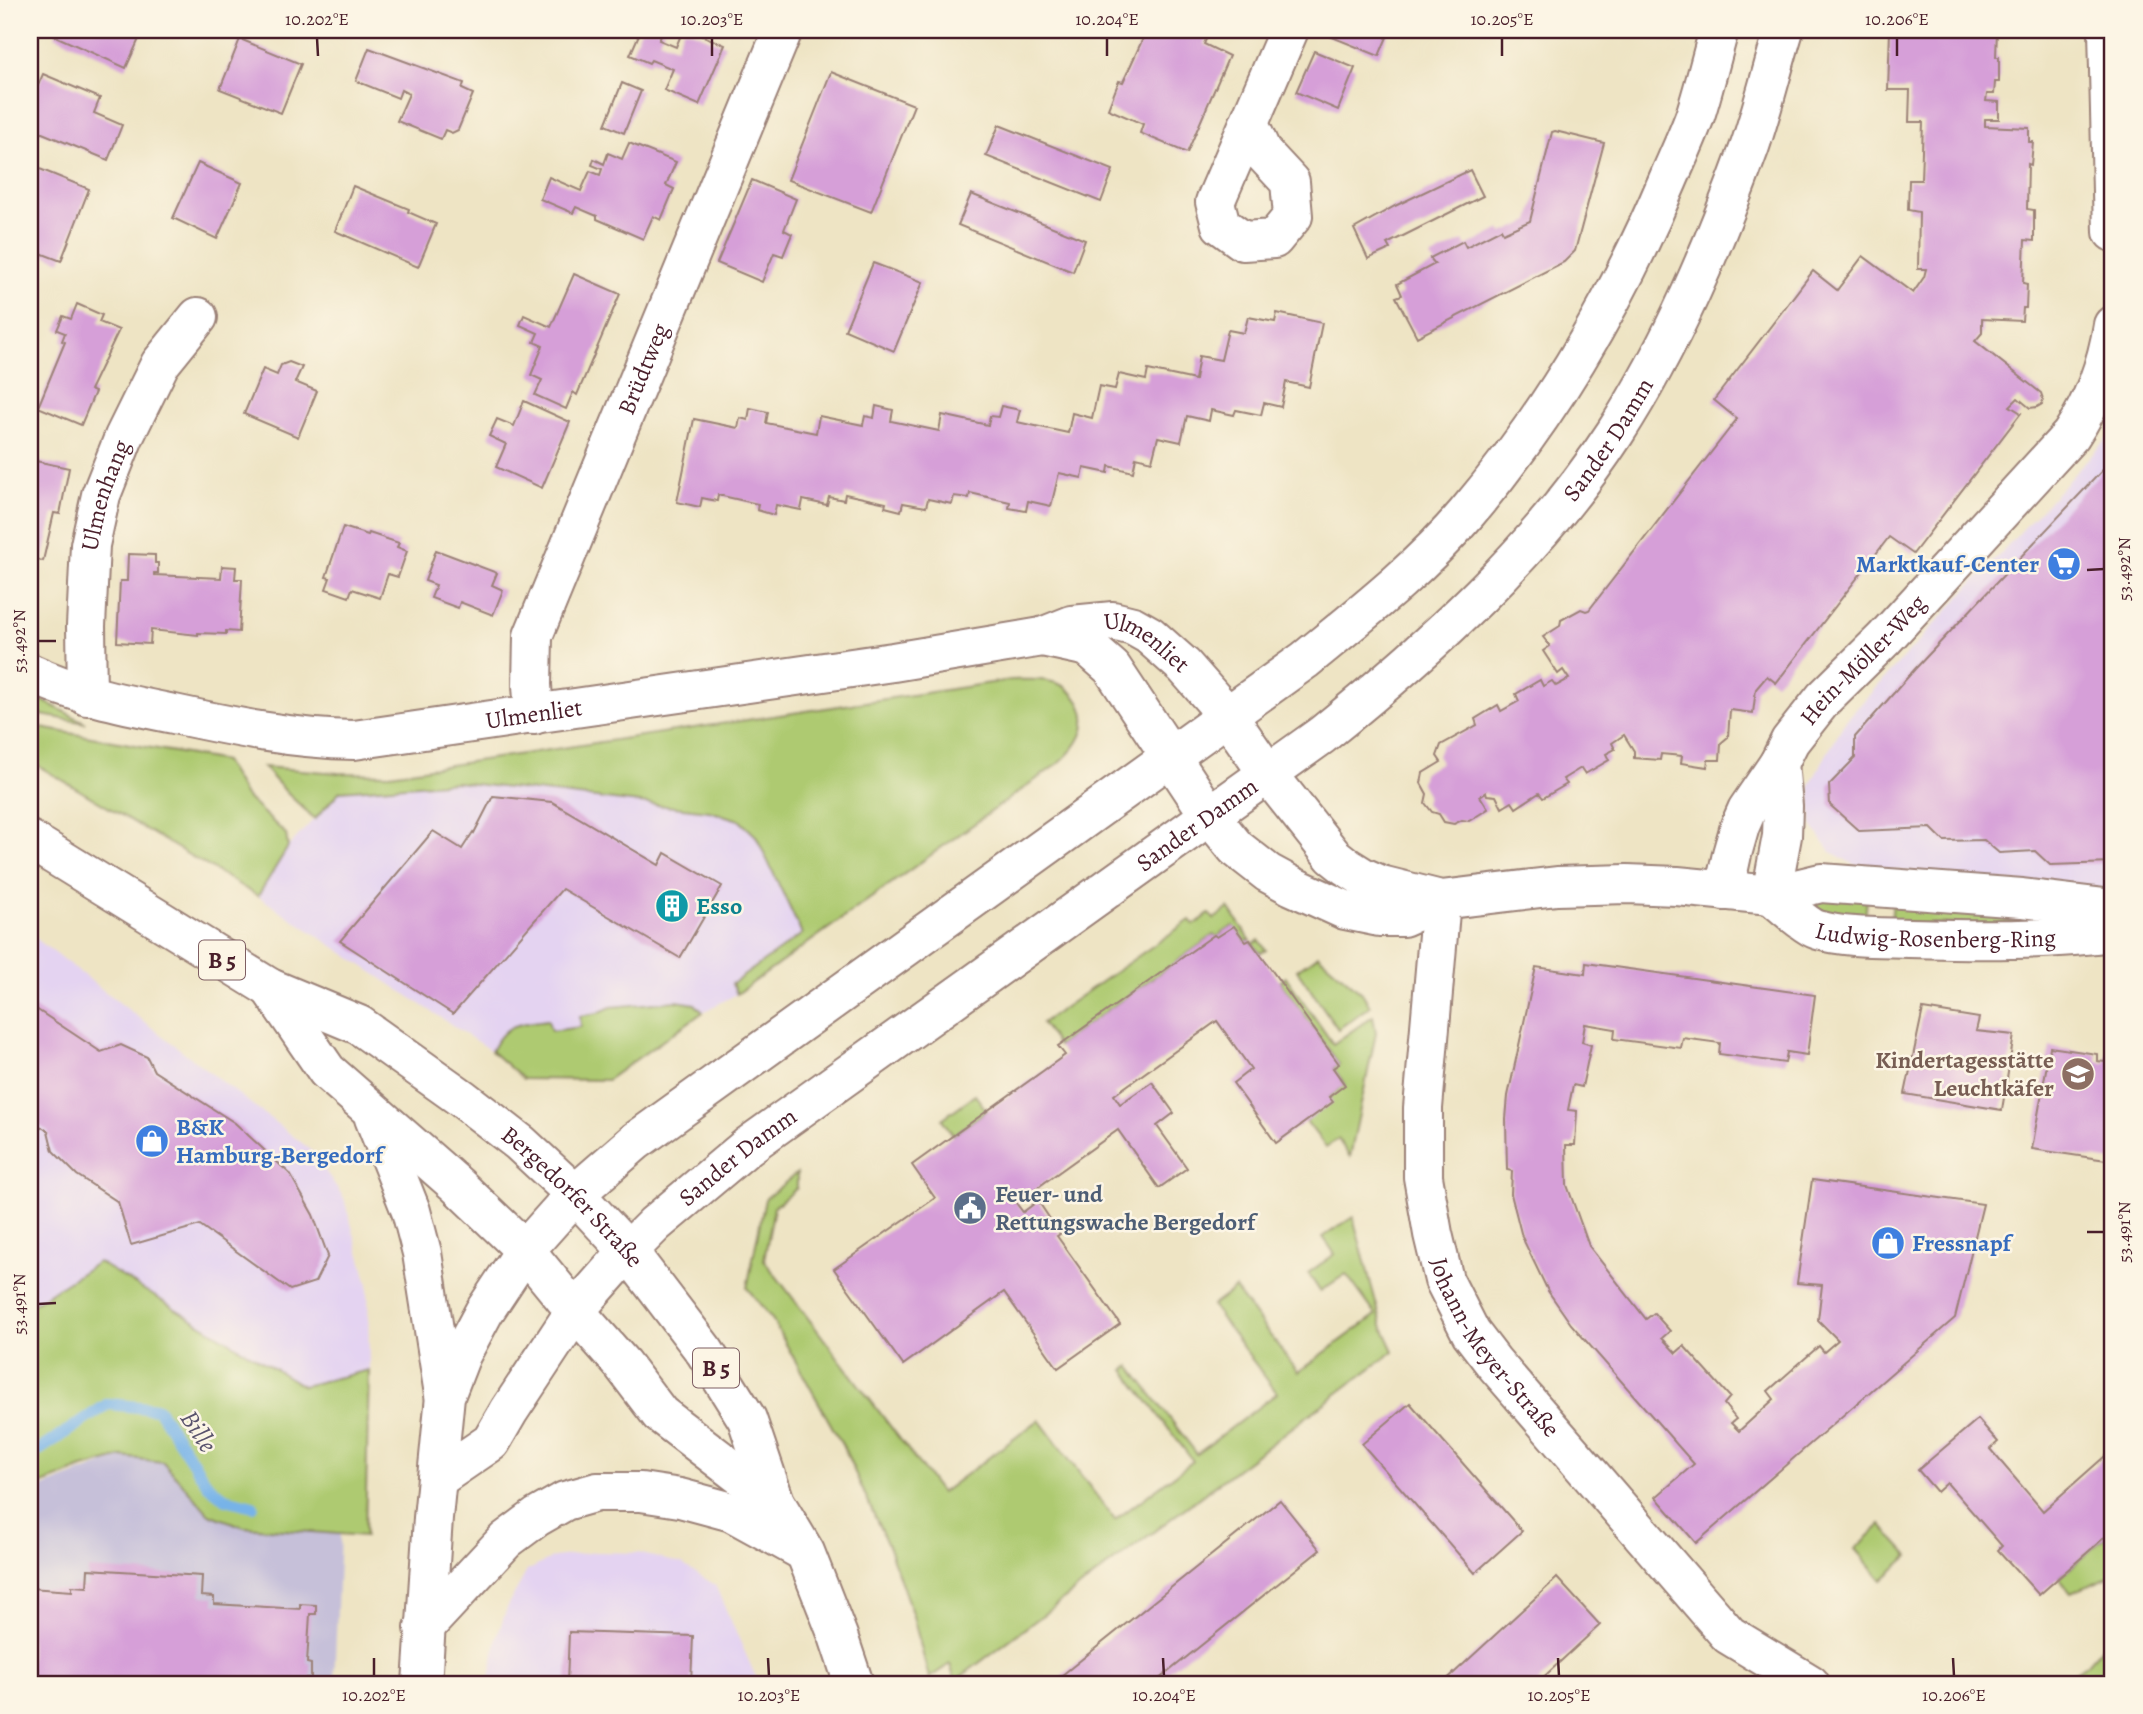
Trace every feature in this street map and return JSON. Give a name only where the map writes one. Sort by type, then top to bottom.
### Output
[{"type":"main road","name":"Brüdtweg","points":[[534,715],[533,636],[783,30]]},
{"type":"main road","points":[[1249,124],[1289,30]]},
{"type":"main road","points":[[444,1396],[461,1355],[484,1312],[525,1250],[575,1194],[636,1141],[1305,660],[1389,592],[1465,515],[1513,453],[1557,389],[1594,329],[1648,228],[1694,117],[1719,30]]},
{"type":"main road","name":"Sander Damm","points":[[437,1479],[491,1442],[575,1311],[654,1224],[748,1146],[1322,735],[1393,678],[1510,564],[1569,497],[1615,433],[1653,369],[1704,261],[1750,145],[1784,30]]},
{"type":"main road","points":[[2108,30],[2113,232]]},
{"type":"main road","name":"Ulmenhang","points":[[87,696],[86,626],[90,545],[101,495],[124,437],[160,364],[198,317]]},
{"type":"main road","name":"Hein-Möller-Weg","points":[[1724,891],[1740,826],[1790,741],[1824,698],[1884,639],[2071,435],[2088,410],[2110,347],[2113,325]]},
{"type":"main road","name":"Ulmenliet","points":[[30,673],[87,696],[241,728],[355,740],[893,662],[1042,637],[1072,625],[1112,621],[1133,626],[1165,647],[1228,716]]},
{"type":"main road","name":"Ulmenliet","points":[[1042,637],[1088,647],[1100,655],[1118,677],[1171,758]]},
{"type":"main road","name":"Ludwig-Rosenberg-Ring","points":[[1228,716],[1268,774],[1333,856],[1363,877],[1381,885],[1441,900]]},
{"type":"main road","name":"Ludwig-Rosenberg-Ring","points":[[1171,758],[1210,816],[1236,848],[1254,863],[1292,886],[1345,910],[1379,917],[1403,917],[1441,900],[1557,886],[1613,884],[1677,886],[1771,895],[1821,883],[2009,897],[2113,909]]},
{"type":"main road","points":[[1771,895],[1782,836],[1783,798],[1779,763]]},
{"type":"main road","name":"Bergedorfer Straße","points":[[30,841],[270,988],[359,1025],[520,1143],[575,1194],[628,1251],[705,1352],[747,1419],[775,1502],[805,1552],[854,1684]]},
{"type":"main road","name":"Ludwig-Rosenberg-Ring","points":[[1771,895],[1816,930],[1878,937],[1964,940],[2113,932]]},
{"type":"main road","name":"Johann-Meyer-Straße","points":[[1441,900],[1423,1108],[1423,1177],[1444,1280],[1471,1333],[1494,1363],[1729,1635],[1810,1684]]},
{"type":"main road","name":"Bergedorfer Straße","points":[[270,988],[327,1071],[457,1185],[525,1250],[622,1364],[660,1414],[775,1502]]},
{"type":"main road","points":[[369,1107],[414,1222],[422,1253],[444,1396],[424,1628],[422,1684]]},
{"type":"main road","points":[[424,1628],[506,1540],[565,1501],[597,1492],[641,1492],[680,1498],[732,1512],[805,1552]]},
{"type":"shaded area","name":"Marktkauf-Center","points":[[2113,432],[2113,893],[1856,866],[1830,851],[1812,825],[1810,785],[1845,721]]},
{"type":"shaded area","name":"Esso","points":[[457,782],[709,811],[739,820],[756,836],[802,935],[732,984],[737,994],[703,1012],[695,1004],[677,1001],[611,1007],[598,1013],[580,1016],[581,1026],[551,1032],[512,1026],[501,1034],[491,1051],[258,896],[288,847],[340,791]]},
{"type":"shaded area","points":[[30,934],[311,1150],[344,1198],[368,1284],[369,1370],[303,1386],[98,1262],[30,1306]]},
{"type":"shaded area","points":[[122,1457],[164,1462],[209,1514],[244,1527],[340,1534],[334,1684],[30,1684],[30,1492]]},
{"type":"shaded area","points":[[596,1552],[638,1553],[682,1564],[715,1585],[759,1684],[489,1684],[496,1640],[508,1605],[527,1571],[554,1557]]},
{"type":"green space","points":[[1011,680],[1053,682],[1073,694],[1083,711],[1084,728],[1072,750],[1059,763],[737,994],[732,984],[802,934],[756,836],[739,820],[709,811],[457,782],[340,791],[315,819],[263,767],[390,774]]},
{"type":"green space","points":[[30,694],[86,723],[30,713]]},
{"type":"green space","points":[[30,726],[224,761],[245,796],[286,834],[288,847],[258,896],[30,761]]},
{"type":"green space","points":[[1791,895],[1867,897],[1865,922],[1829,919]]},
{"type":"green space","points":[[1893,899],[2040,911],[2040,924],[1891,924]]},
{"type":"green space","points":[[1229,908],[1252,943],[1250,940],[1246,942],[1233,926],[1217,937],[1214,935],[1058,1046],[1042,1023],[1190,920],[1194,925],[1209,914],[1214,919]]},
{"type":"green space","points":[[1259,940],[1266,950],[1260,953],[1253,944]]},
{"type":"green space","points":[[1318,955],[1362,993],[1370,1006],[1338,1029],[1297,970]]},
{"type":"green space","points":[[1286,977],[1333,1044],[1373,1016],[1376,1033],[1350,1157],[1338,1139],[1326,1147],[1306,1121],[1345,1084],[1333,1068],[1339,1064],[1280,982]]},
{"type":"green space","points":[[677,1001],[695,1004],[703,1012],[607,1080],[523,1079],[491,1051],[502,1034],[521,1024],[548,1020],[551,1031],[581,1027],[580,1016],[598,1013],[611,1007]]},
{"type":"green space","points":[[975,1095],[987,1111],[953,1135],[942,1119]]},
{"type":"green space","points":[[797,1173],[797,1188],[774,1207],[764,1260],[941,1493],[1039,1420],[1115,1520],[1193,1461],[1124,1370],[1130,1366],[1197,1454],[1277,1393],[1212,1306],[1235,1289],[1298,1372],[1376,1315],[1346,1274],[1320,1291],[1308,1273],[1335,1254],[1323,1237],[1353,1217],[1382,1325],[1394,1351],[955,1681],[950,1664],[929,1678],[913,1616],[889,1548],[844,1448],[772,1319],[747,1288],[765,1199]]},
{"type":"green space","points":[[98,1262],[303,1386],[369,1370],[365,1536],[244,1527],[209,1514],[163,1462],[122,1457],[83,1468],[30,1489],[30,1306]]},
{"type":"green space","points":[[1881,1525],[1909,1556],[1882,1580],[1855,1549]]},
{"type":"green space","points":[[2113,1530],[2113,1575],[2071,1593],[2059,1578]]},
{"type":"green space","points":[[2113,1634],[2113,1684],[2059,1684],[2087,1664]]},
{"type":"building","points":[[58,30],[143,30],[126,68],[55,36]]},
{"type":"building","points":[[641,30],[664,30],[659,40],[676,47],[683,30],[725,45],[699,105],[664,90],[673,69],[630,55]]},
{"type":"building","points":[[1135,30],[1210,30],[1204,44],[1229,56],[1187,153],[1140,133],[1143,124],[1108,109],[1119,81],[1123,82],[1145,34]]},
{"type":"building","points":[[1323,30],[1390,30],[1379,56],[1322,33]]},
{"type":"building","points":[[1890,30],[1997,30],[1999,82],[1995,82],[1994,94],[1987,94],[1986,101],[1999,102],[1999,119],[1985,119],[1985,126],[2029,128],[2029,142],[2033,142],[2031,165],[2028,164],[2027,209],[2034,210],[2034,241],[2025,240],[2023,283],[2027,284],[2026,308],[2023,308],[2022,321],[1982,319],[1982,333],[1975,341],[2041,393],[2042,404],[2030,408],[2018,398],[2010,406],[2021,413],[1913,554],[1889,537],[1776,683],[1767,676],[1756,689],[1753,713],[1730,710],[1728,737],[1721,743],[1720,760],[1708,760],[1707,767],[1681,763],[1682,756],[1661,754],[1660,760],[1634,758],[1634,751],[1624,735],[1612,743],[1615,749],[1606,754],[1609,760],[1585,774],[1581,768],[1563,779],[1567,784],[1543,798],[1539,793],[1516,808],[1512,802],[1502,808],[1496,796],[1487,795],[1486,792],[1480,796],[1488,809],[1469,821],[1462,820],[1454,824],[1444,822],[1439,814],[1432,812],[1425,803],[1427,794],[1421,783],[1423,773],[1441,762],[1437,756],[1441,745],[1477,725],[1475,719],[1498,705],[1501,711],[1519,701],[1516,694],[1540,680],[1543,686],[1552,681],[1556,686],[1569,679],[1563,670],[1558,674],[1543,651],[1550,646],[1543,637],[1560,626],[1561,620],[1581,609],[1589,610],[1737,419],[1714,400],[1813,271],[1837,290],[1863,256],[1913,293],[1924,277],[1926,269],[1918,269],[1919,212],[1908,210],[1909,180],[1921,180],[1923,122],[1909,122],[1910,90],[1888,90]]},
{"type":"building","points":[[240,39],[301,64],[281,113],[220,89]]},
{"type":"building","points":[[369,48],[464,83],[462,89],[473,94],[458,130],[452,133],[445,130],[441,139],[397,121],[409,94],[401,90],[398,98],[356,81]]},
{"type":"building","points":[[1314,51],[1355,68],[1338,110],[1296,92]]},
{"type":"building","points":[[831,72],[914,105],[871,212],[788,180]]},
{"type":"building","points":[[43,74],[100,98],[94,113],[122,125],[108,160],[30,128],[30,98],[32,99]]},
{"type":"building","points":[[622,83],[641,91],[624,133],[605,125]]},
{"type":"building","points":[[999,125],[1113,170],[1101,202],[986,156]]},
{"type":"building","points":[[1552,132],[1604,143],[1575,251],[1564,262],[1417,337],[1396,297],[1402,295],[1397,284],[1435,264],[1430,258],[1463,241],[1466,247],[1501,229],[1503,233],[1530,221]]},
{"type":"building","points":[[629,143],[676,162],[666,185],[674,189],[661,220],[653,216],[643,239],[576,207],[573,213],[540,199],[549,177],[581,191],[590,171],[600,175],[602,169],[592,165],[594,159],[604,164],[608,153],[622,159]]},
{"type":"building","points":[[198,163],[242,183],[217,239],[173,218]]},
{"type":"building","points":[[30,165],[89,189],[61,261],[30,249]]},
{"type":"building","points":[[1470,170],[1483,196],[1387,244],[1390,249],[1368,259],[1354,229]]},
{"type":"building","points":[[752,180],[796,199],[784,230],[792,234],[783,256],[774,253],[762,282],[717,263]]},
{"type":"building","points":[[353,186],[409,209],[408,212],[436,224],[418,267],[335,231]]},
{"type":"building","points":[[971,194],[1085,240],[1073,272],[958,225]]},
{"type":"building","points":[[873,263],[923,282],[894,351],[845,330]]},
{"type":"building","points":[[574,274],[620,294],[577,395],[573,392],[566,409],[535,395],[542,380],[531,375],[543,346],[534,342],[538,333],[520,325],[524,315],[551,327]]},
{"type":"building","points":[[77,304],[102,315],[99,322],[119,330],[90,390],[95,392],[81,425],[38,407],[65,342],[62,341],[65,333],[57,330],[63,316],[71,319]]},
{"type":"building","points":[[1277,313],[1322,323],[1309,387],[1286,382],[1281,407],[1264,403],[1261,415],[1236,410],[1234,415],[1211,410],[1209,421],[1187,416],[1181,442],[1158,437],[1152,461],[1136,457],[1133,472],[1109,466],[1108,473],[1084,468],[1082,478],[1059,473],[1051,506],[1028,501],[1026,511],[1009,508],[1010,502],[970,493],[969,498],[954,496],[952,504],[928,499],[926,507],[903,503],[901,511],[885,507],[886,503],[845,494],[844,500],[829,497],[827,505],[803,500],[801,510],[776,505],[774,515],[757,510],[758,504],[718,495],[717,501],[702,498],[700,507],[677,502],[694,419],[738,428],[740,418],[748,420],[750,408],[768,412],[766,423],[816,433],[819,416],[863,425],[865,416],[874,418],[876,406],[893,410],[891,421],[939,431],[942,415],[988,425],[990,416],[998,417],[1001,406],[1020,410],[1017,422],[1068,433],[1072,413],[1092,418],[1099,386],[1115,389],[1119,374],[1146,380],[1148,370],[1195,380],[1199,356],[1221,360],[1228,330],[1244,333],[1248,317],[1275,322]]},
{"type":"building","points":[[289,362],[302,367],[295,382],[317,391],[298,437],[244,414],[263,369],[277,375],[281,365]]},
{"type":"building","points":[[524,401],[570,422],[542,488],[496,467],[506,444],[489,436],[497,419],[514,426]]},
{"type":"building","name":"Marktkauf-Center","points":[[2113,459],[2113,863],[2050,865],[2035,851],[1999,853],[1984,840],[1944,841],[1931,828],[1859,831],[1830,805],[1829,785],[1855,758],[1855,737],[1915,669]]},
{"type":"building","points":[[31,460],[69,468],[60,514],[54,513],[43,561],[30,558]]},
{"type":"building","points":[[343,527],[399,543],[397,547],[407,551],[398,577],[388,574],[380,598],[352,589],[349,597],[326,589],[330,578],[326,577]]},
{"type":"building","points":[[436,550],[497,573],[492,585],[503,590],[493,615],[460,602],[458,608],[431,598],[436,585],[425,581]]},
{"type":"building","points":[[128,554],[155,555],[158,573],[154,575],[221,578],[222,566],[236,567],[235,579],[242,579],[239,632],[198,635],[151,630],[150,644],[117,642],[120,581],[127,581]]},
{"type":"building","points":[[493,796],[552,802],[659,865],[665,853],[722,886],[680,958],[562,889],[453,1014],[340,941],[433,831],[462,849],[474,833]]},
{"type":"building","points":[[1234,926],[1246,942],[1250,940],[1339,1064],[1333,1068],[1345,1085],[1329,1097],[1333,1102],[1276,1143],[1233,1083],[1251,1069],[1217,1021],[1114,1095],[1120,1104],[1152,1082],[1174,1113],[1157,1126],[1187,1168],[1159,1188],[1118,1130],[1016,1203],[1023,1212],[1038,1201],[1060,1234],[1057,1236],[1120,1324],[1058,1368],[1004,1292],[903,1365],[834,1269],[935,1198],[912,1165],[1065,1055],[1058,1046],[1214,935],[1217,937]]},
{"type":"building","points":[[1586,963],[1815,995],[1807,1055],[1787,1052],[1785,1063],[1719,1054],[1720,1043],[1683,1038],[1681,1048],[1614,1039],[1615,1029],[1585,1024],[1582,1042],[1591,1045],[1582,1087],[1573,1085],[1568,1110],[1577,1111],[1575,1145],[1566,1145],[1567,1185],[1589,1246],[1646,1319],[1654,1313],[1670,1331],[1662,1338],[1676,1353],[1684,1346],[1730,1397],[1724,1404],[1736,1419],[1731,1423],[1739,1431],[1774,1399],[1768,1391],[1819,1346],[1824,1352],[1838,1340],[1818,1320],[1822,1285],[1797,1283],[1812,1180],[1983,1204],[1955,1318],[1696,1543],[1656,1497],[1694,1464],[1571,1324],[1548,1291],[1522,1237],[1511,1194],[1512,1171],[1507,1170],[1508,1096],[1536,967],[1585,974]]},
{"type":"building","name":"B&K Hamburg-Bergedorf","points":[[30,1005],[101,1052],[121,1045],[147,1057],[154,1071],[235,1123],[290,1174],[313,1215],[328,1256],[315,1282],[290,1290],[200,1225],[131,1245],[118,1202],[77,1175],[53,1151],[48,1131],[30,1120]]},
{"type":"building","points":[[1923,1009],[1979,1018],[1976,1031],[2014,1035],[2002,1110],[1905,1094]]},
{"type":"building","points":[[2050,1047],[2097,1054],[2097,1061],[2105,1062],[2109,1047],[2113,1047],[2113,1161],[2032,1149]]},
{"type":"building","points":[[1410,1403],[1522,1531],[1475,1573],[1362,1444]]},
{"type":"building","points":[[1978,1419],[1998,1442],[1990,1449],[2043,1511],[2113,1449],[2113,1530],[2039,1595],[1998,1550],[2002,1546],[1947,1483],[1937,1492],[1918,1470]]},
{"type":"building","points":[[1280,1500],[1320,1550],[1153,1684],[1051,1684]]},
{"type":"building","points":[[88,1569],[202,1576],[201,1596],[214,1597],[214,1604],[300,1609],[300,1604],[316,1605],[316,1614],[310,1614],[307,1663],[311,1664],[311,1678],[306,1678],[305,1684],[30,1684],[30,1588],[72,1591],[72,1586],[87,1587]]},
{"type":"building","points":[[1557,1578],[1600,1625],[1536,1684],[1442,1684]]},
{"type":"building","points":[[569,1632],[693,1636],[691,1684],[567,1684]]},
{"type":"waterway","name":"Bille","points":[[30,1456],[108,1404],[158,1409],[208,1485],[226,1499],[253,1506]]},
{"type":"place","name":"Marktkauf-Center","points":[[2064,564]]},
{"type":"place","name":"Esso","points":[[672,906]]},
{"type":"place","name":"Kindertagesstätte Leuchtkäfer","points":[[2078,1074]]},
{"type":"place","name":"B&K Hamburg-Bergedorf","points":[[152,1141]]},
{"type":"place","name":"Feuer- und Rettungswache Bergedorf","points":[[970,1208]]},
{"type":"place","name":"Fressnapf","points":[[1888,1243]]}]
